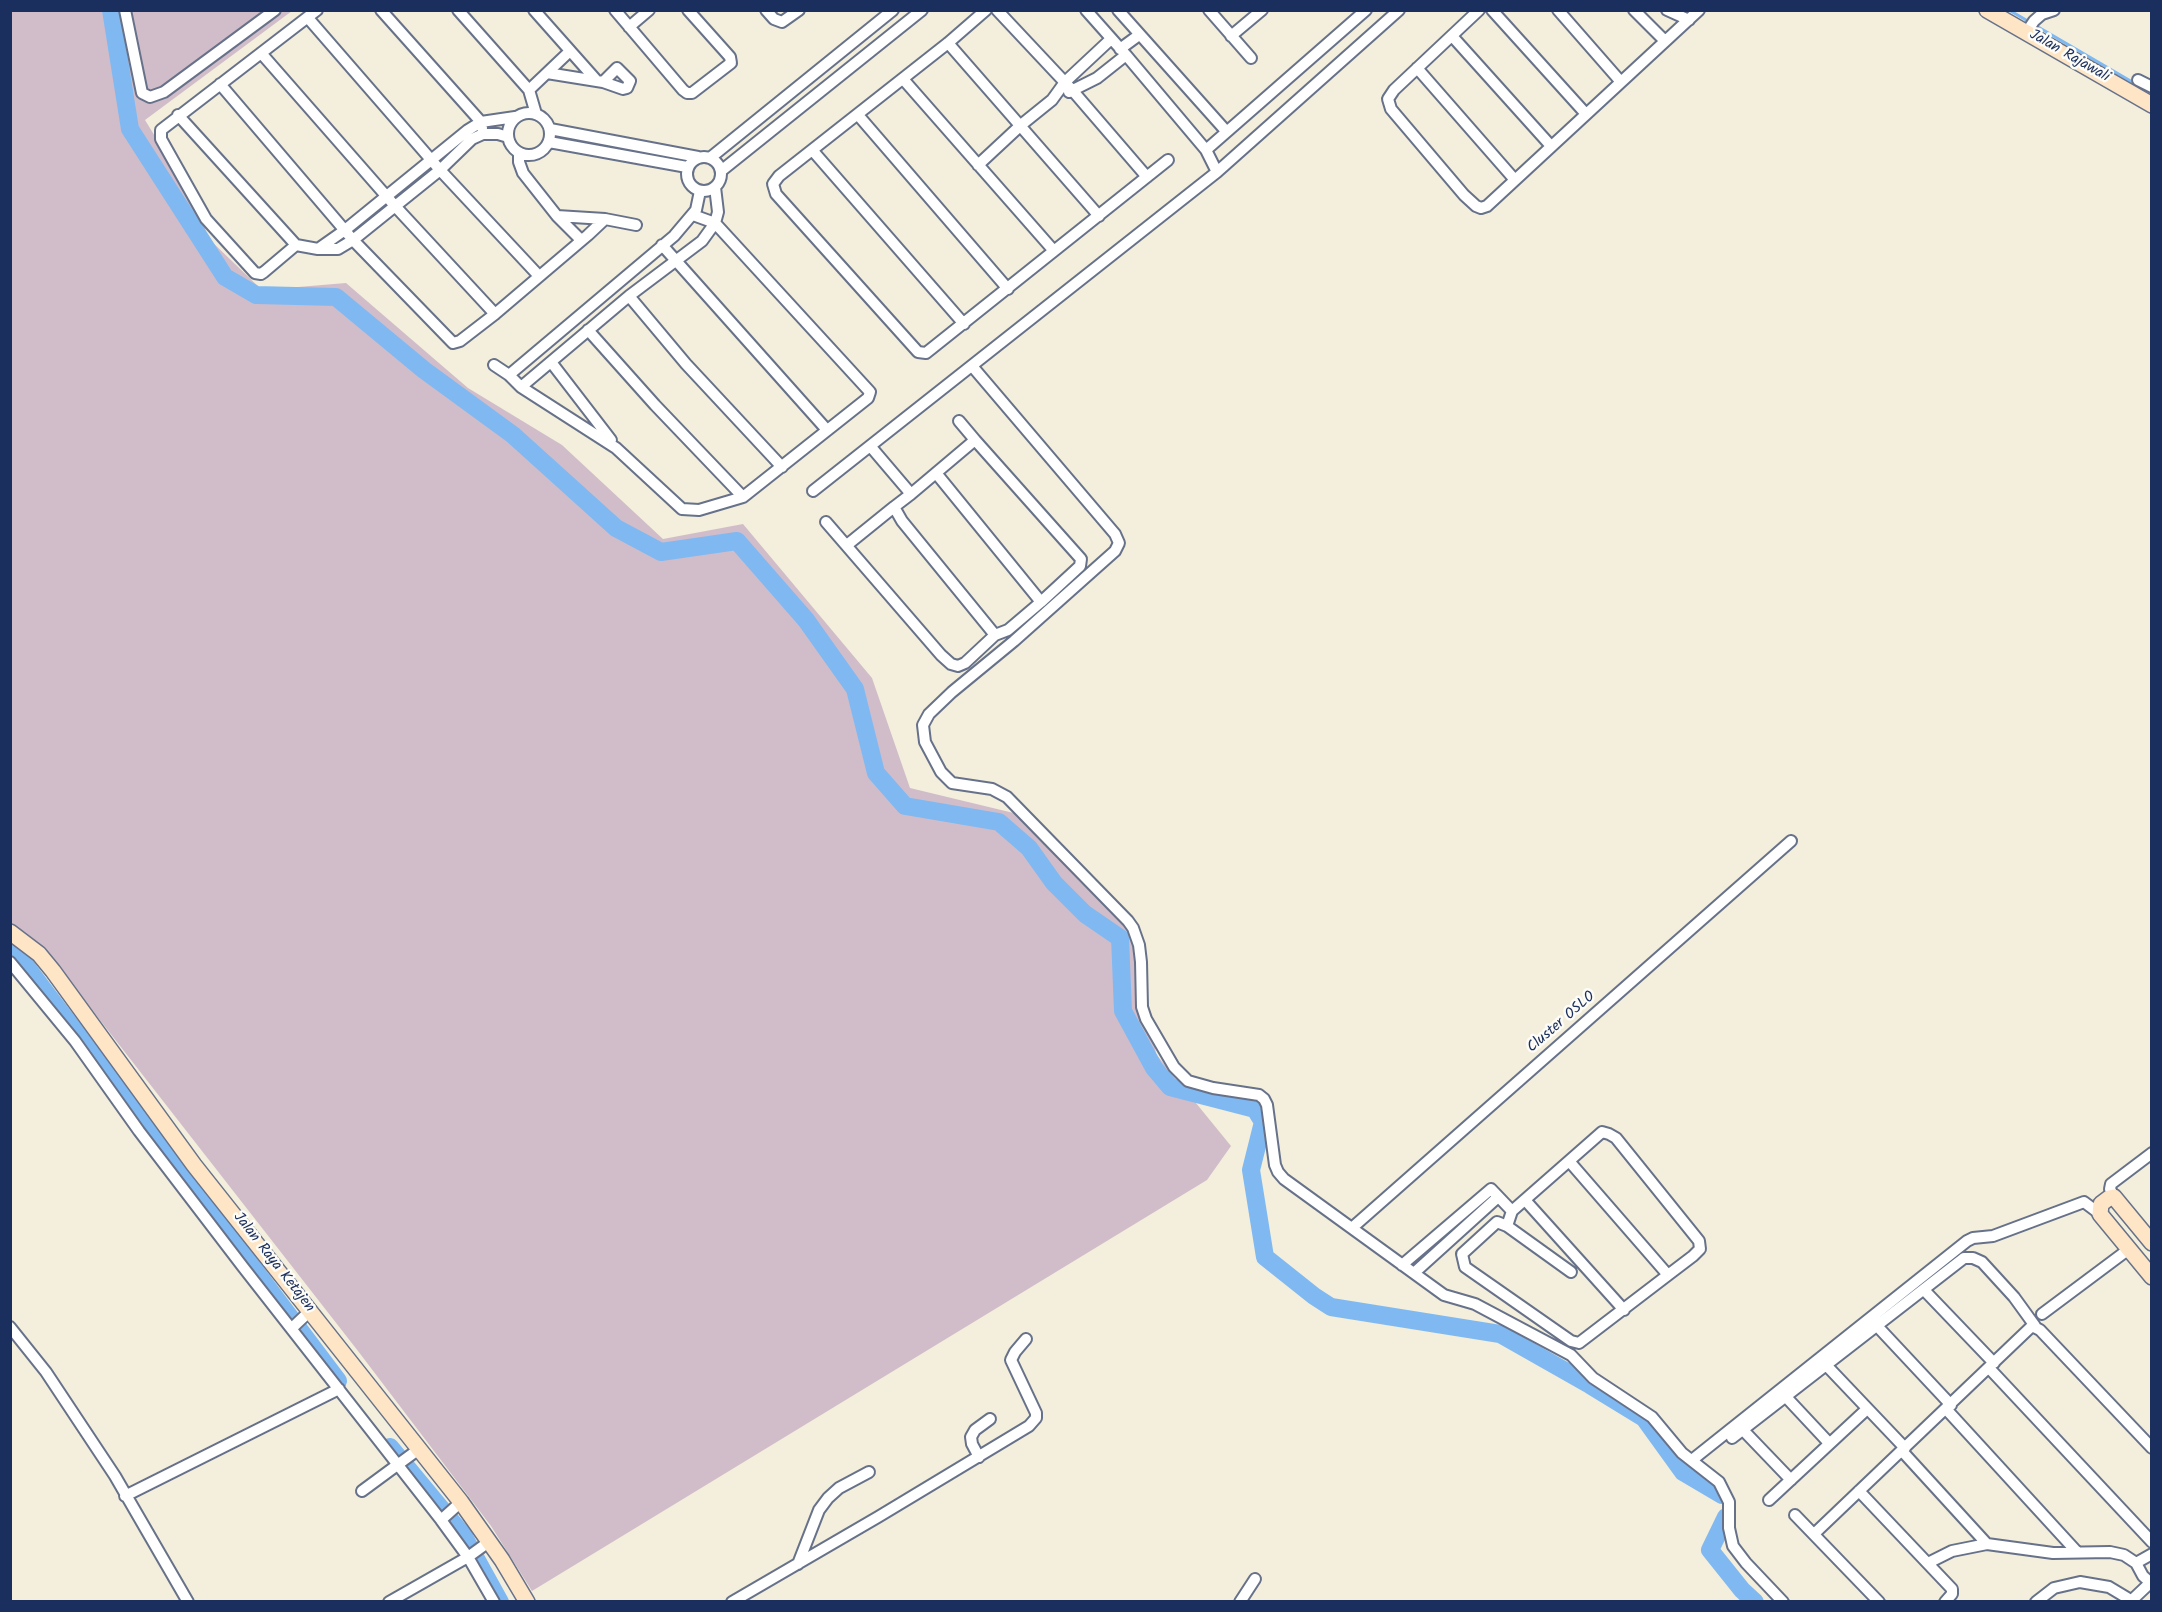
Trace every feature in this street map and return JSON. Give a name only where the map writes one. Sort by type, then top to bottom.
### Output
[{"type":"street","points":[[125,10],[142,93],[150,98],[164,92],[275,10]]},
{"type":"street","points":[[296,245],[264,272],[258,274],[211,225],[160,134],[162,127],[317,10]]},
{"type":"street","points":[[381,10],[481,122],[483,134]]},
{"type":"street","points":[[458,10],[529,90],[536,114]]},
{"type":"street","points":[[534,10],[600,82],[546,74]]},
{"type":"street","points":[[629,27],[649,10]]},
{"type":"street","points":[[622,13],[629,27],[683,90],[692,93],[731,63],[730,57],[688,10]]},
{"type":"street","points":[[766,10],[774,19],[782,21],[799,10]]},
{"type":"street","points":[[710,158],[893,10]]},
{"type":"street","points":[[721,171],[922,10]]},
{"type":"street","points":[[986,10],[772,184],[776,194],[918,352],[926,354],[1168,160]]},
{"type":"street","points":[[997,10],[1065,82],[1147,177]]},
{"type":"street","points":[[1086,10],[1206,150],[1217,172]]},
{"type":"street","points":[[1118,10],[1226,131]]},
{"type":"street","points":[[1209,10],[1251,58]]},
{"type":"street","points":[[1232,36],[1262,10]]},
{"type":"street","points":[[1206,150],[1366,10]]},
{"type":"street","points":[[813,491],[1217,172],[1399,10]]},
{"type":"street","points":[[1479,10],[1394,90],[1388,99],[1391,109],[1464,195],[1481,208],[1487,206],[1699,10]]},
{"type":"street","points":[[1492,10],[1586,114]]},
{"type":"street","points":[[1558,10],[1621,82]]},
{"type":"street","points":[[1634,10],[1665,41]]},
{"type":"street","points":[[1667,10],[1689,20]]},
{"type":"street","name":"Jalan Rajawali","points":[[1987,10],[2030,27],[2151,105]]},
{"type":"street","points":[[2030,27],[2042,14],[2054,10]]},
{"type":"street","points":[[308,18],[440,170],[539,276]]},
{"type":"street","points":[[1052,100],[1097,78],[1139,35]]},
{"type":"street","points":[[1452,36],[1551,146]]},
{"type":"street","points":[[978,165],[1052,100],[1065,82],[1111,39]]},
{"type":"street","points":[[948,43],[1099,216]]},
{"type":"street","points":[[529,90],[570,51]]},
{"type":"street","points":[[261,53],[395,206],[495,314]]},
{"type":"street","points":[[1089,60],[1102,74]]},
{"type":"street","points":[[1417,68],[1515,180]]},
{"type":"street","points":[[903,79],[1054,252]]},
{"type":"street","points":[[2138,80],[2151,87]]},
{"type":"street","points":[[220,84],[353,240],[453,343],[460,341],[495,314],[605,219]]},
{"type":"street","points":[[318,249],[387,197],[461,135],[481,122],[515,117],[525,112],[536,114],[545,120],[550,129],[549,142],[541,152],[529,155],[519,153],[512,147],[508,137],[508,126],[515,117]]},
{"type":"street","points":[[178,115],[296,245],[318,249],[338,249],[353,240],[440,170],[472,139],[483,134],[508,137]]},
{"type":"street","points":[[858,115],[1008,289]]},
{"type":"street","points":[[550,129],[710,158],[717,163],[721,171],[720,180],[708,191],[693,188],[688,182],[687,167],[698,157]]},
{"type":"street","points":[[549,142],[687,167]]},
{"type":"street","points":[[813,151],[964,324]]},
{"type":"street","points":[[519,153],[523,173],[557,216],[581,240]]},
{"type":"street","points":[[521,387],[629,296],[702,241],[716,223],[718,212],[715,187]]},
{"type":"street","points":[[509,375],[662,245],[693,215],[699,201],[700,191]]},
{"type":"street","points":[[494,365],[521,387],[616,448],[682,509],[699,510],[743,497],[783,467],[868,398],[870,392],[716,223],[693,215]]},
{"type":"street","points":[[557,216],[605,219],[636,225]]},
{"type":"street","points":[[662,245],[827,430]]},
{"type":"street","points":[[629,296],[686,364],[783,467]]},
{"type":"street","points":[[596,302],[608,314]]},
{"type":"street","points":[[588,330],[655,405],[743,497]]},
{"type":"street","points":[[555,336],[566,349]]},
{"type":"street","points":[[551,362],[616,448]]},
{"type":"street","points":[[972,366],[1115,534],[1119,543],[1115,551],[929,714],[924,725],[926,742],[936,765],[946,779],[958,785],[992,789],[1006,796],[1128,921],[1139,945],[1142,1007],[1146,1019],[1174,1067],[1188,1081],[1213,1088],[1259,1095],[1264,1099],[1267,1105],[1273,1157],[1278,1172],[1284,1179],[1444,1295],[1475,1304],[1571,1355],[1593,1378],[1652,1417],[1682,1453],[1712,1475],[1724,1490],[1729,1502],[1733,1546],[1783,1602]]},
{"type":"street","points":[[826,522],[941,655],[951,664],[958,666],[965,663],[995,635],[1008,630],[1041,602],[1080,566],[1081,559],[959,421]]},
{"type":"street","points":[[847,545],[975,440]]},
{"type":"street","points":[[871,447],[911,494]]},
{"type":"street","points":[[936,473],[1041,602]]},
{"type":"street","points":[[894,507],[918,544],[995,635]]},
{"type":"street","name":"Cluster OSLO","points":[[1353,1227],[1791,841]]},
{"type":"street","name":"Jalan Raya Ketajen","points":[[10,932],[39,954],[53,971],[194,1165],[415,1452],[450,1512],[487,1544],[527,1602]]},
{"type":"street","points":[[10,962],[75,1041],[139,1131],[293,1326],[339,1389],[400,1464],[450,1512],[494,1602]]},
{"type":"street","points":[[1507,1226],[1512,1211],[1602,1132],[1616,1138],[1699,1241],[1700,1248],[1693,1256],[1579,1343],[1571,1341],[1465,1267],[1462,1254],[1497,1222],[1507,1226],[1571,1272]]},
{"type":"street","points":[[2151,1153],[2114,1181],[2110,1189],[2112,1195],[2151,1243]]},
{"type":"street","points":[[1569,1161],[1668,1275]]},
{"type":"street","points":[[1402,1265],[1494,1193]]},
{"type":"street","points":[[1494,1193],[1512,1211]]},
{"type":"street","points":[[1414,1273],[1494,1193]]},
{"type":"street","points":[[1692,1460],[1967,1241],[1992,1236],[2084,1202],[2112,1195]]},
{"type":"street","points":[[2100,1214],[2101,1204],[2112,1195]]},
{"type":"street","points":[[1525,1200],[1624,1310]]},
{"type":"street","points":[[2084,1202],[2100,1214],[2151,1276]]},
{"type":"street","points":[[2042,1314],[2129,1249]]},
{"type":"street","points":[[1732,1438],[1925,1291],[1960,1260],[1973,1258],[1982,1262],[1997,1278],[2035,1326],[2151,1448]]},
{"type":"street","points":[[1925,1291],[2151,1542]]},
{"type":"street","points":[[293,1326],[308,1313]]},
{"type":"street","points":[[1814,1534],[1992,1366],[2028,1329],[2035,1326]]},
{"type":"street","points":[[10,1327],[46,1372],[115,1476],[188,1602]]},
{"type":"street","points":[[1878,1327],[2077,1552]]},
{"type":"street","points":[[732,1602],[1024,1430],[1036,1418],[1035,1407],[1011,1360],[1026,1340]]},
{"type":"street","points":[[1827,1366],[1987,1544]]},
{"type":"street","points":[[126,1496],[339,1389]]},
{"type":"street","points":[[1786,1397],[1829,1443]]},
{"type":"street","points":[[1769,1500],[1867,1408]]},
{"type":"street","points":[[979,1457],[971,1437],[975,1430],[990,1419]]},
{"type":"street","points":[[1743,1430],[1791,1480]]},
{"type":"street","points":[[362,1491],[415,1452]]},
{"type":"street","points":[[798,1564],[819,1510],[828,1498],[839,1488],[869,1472]]},
{"type":"street","points":[[1859,1491],[1952,1589],[1953,1594],[1946,1602]]},
{"type":"street","points":[[1795,1515],[1879,1602]]},
{"type":"street","points":[[389,1602],[487,1544]]},
{"type":"street","points":[[1928,1563],[1952,1551],[1987,1544],[2053,1553],[2118,1553],[2136,1563],[2151,1583],[2133,1601],[2109,1587],[2086,1582],[2066,1585],[2043,1599]]},
{"type":"street","points":[[2136,1563],[2151,1554]]},
{"type":"street","points":[[1240,1602],[1255,1579]]},
{"type":"shaded area","points":[[10,11],[292,11],[145,120],[199,208],[208,238],[262,290],[346,283],[468,388],[562,445],[663,539],[743,524],[872,678],[910,788],[1026,816],[1136,927],[1156,1054],[1231,1146],[1207,1180],[532,1591],[491,1526],[358,1351],[46,951],[11,923]]},
{"type":"waterway","points":[[111,10],[130,129],[225,277],[256,295],[336,297],[424,370],[513,435],[616,528],[661,552],[737,541],[806,620],[855,689],[876,773],[905,806],[999,822],[1029,848],[1054,883],[1085,914],[1120,938],[1123,1011],[1154,1068],[1170,1087],[1255,1109],[1263,1122],[1251,1170],[1265,1257],[1331,1307],[1500,1334],[1644,1418],[1683,1472],[1722,1495]]},
{"type":"waterway","points":[[2009,10],[2134,83]]},
{"type":"waterway","points":[[10,952],[25,965],[338,1381]]},
{"type":"waterway","points":[[390,1447],[463,1535],[500,1602]]},
{"type":"waterway","points":[[1726,1517],[1710,1550],[1742,1590],[1755,1602]]}]
